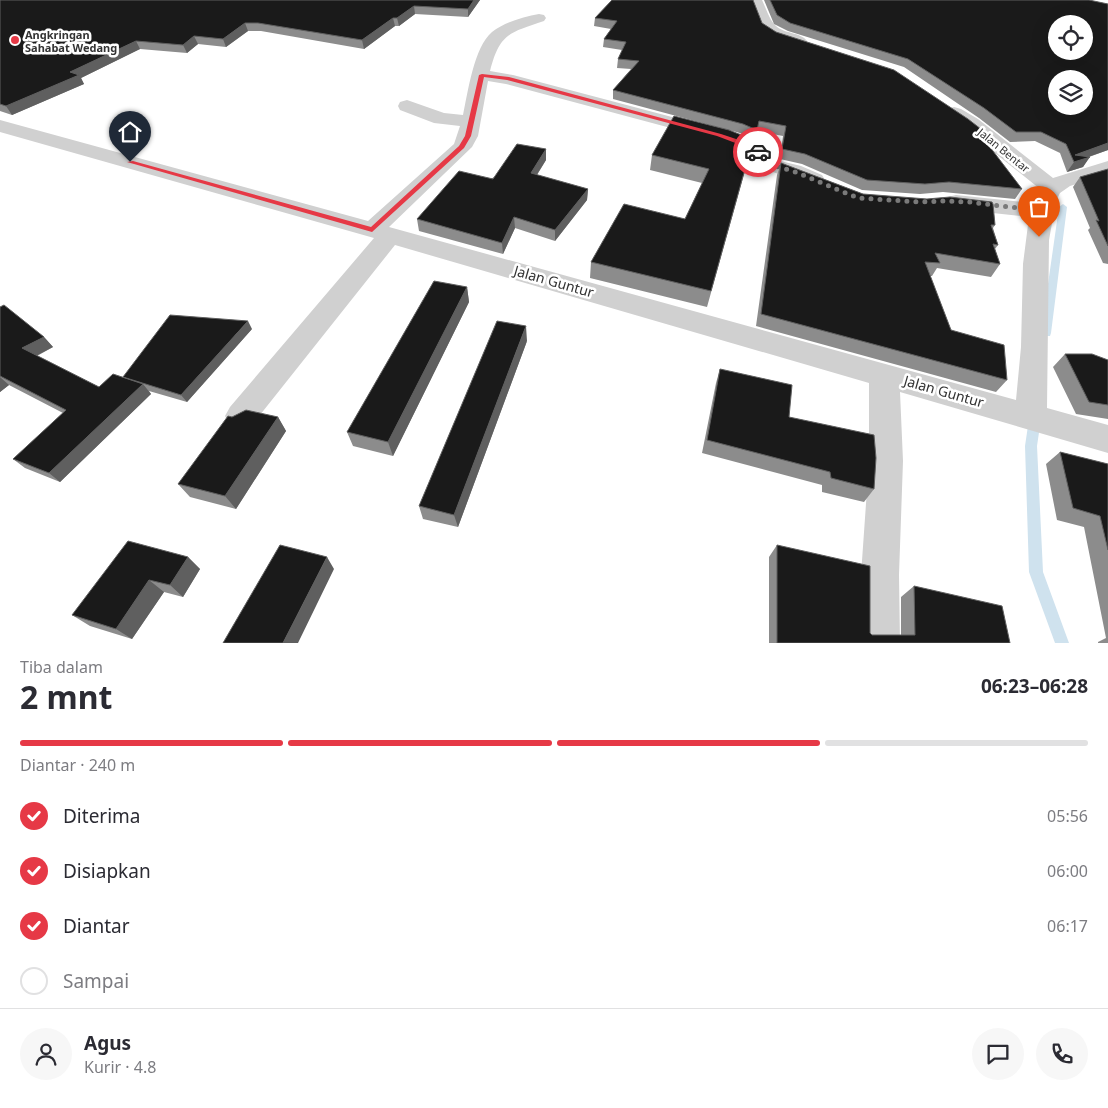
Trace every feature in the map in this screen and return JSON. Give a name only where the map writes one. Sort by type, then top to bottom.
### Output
[{"type":"street","points":[[754,0],[767,28],[781,36],[818,47]]},
{"type":"street","points":[[241,416],[381,232],[462,147],[468,136],[492,41],[512,26],[539,18]]},
{"type":"street","points":[[482,75],[508,78],[719,135],[748,145],[758,152],[764,163],[793,171],[832,187]]},
{"type":"street","points":[[407,106],[441,119],[471,121]]},
{"type":"street","name":"Jalan Bentar","points":[[943,106],[971,123],[1047,200]]},
{"type":"street","name":"Jalan Guntur","points":[[0,126],[884,374],[1104,438]]},
{"type":"street","points":[[936,201],[982,204],[1047,200],[1070,179],[1108,167]]},
{"type":"street","points":[[1032,416],[1035,280],[1047,200]]},
{"type":"street","points":[[880,643],[880,575],[886,461],[884,374]]},
{"type":"building","points":[[0,0],[474,0],[468,9],[414,6],[362,40],[258,23],[245,23],[223,39],[194,36],[183,45],[136,41],[70,72],[79,75],[6,106],[0,104]]},
{"type":"building","points":[[612,0],[753,0],[762,23],[776,32],[894,70],[968,119],[986,133],[976,133],[993,151],[1022,189],[949,182],[925,184],[867,180],[805,154],[782,149],[786,126],[759,121],[757,130],[743,124],[613,90],[639,61],[618,59],[626,42],[604,39],[617,21],[595,18]]},
{"type":"building","points":[[770,0],[1089,0],[1108,4],[1108,143],[1075,155],[1090,157],[1074,162],[1066,144],[1041,132],[1016,132],[984,108],[908,59],[790,23],[777,15]]},
{"type":"building","points":[[674,116],[729,130],[746,137],[752,144],[711,291],[591,262],[624,204],[685,219],[709,169],[652,155]]},
{"type":"building","points":[[517,144],[546,149],[531,173],[588,189],[555,230],[514,217],[502,243],[417,219],[459,171],[493,179]]},
{"type":"building","points":[[781,163],[863,194],[927,199],[950,197],[992,202],[995,225],[991,225],[998,245],[993,244],[1000,264],[935,253],[940,263],[925,262],[951,330],[1004,345],[1007,380],[761,314]]},
{"type":"building","points":[[1108,169],[1108,246],[1080,177]]},
{"type":"building","points":[[434,281],[467,287],[388,442],[347,432]]},
{"type":"building","points":[[4,305],[44,337],[22,348],[99,387],[113,374],[143,384],[49,473],[13,459],[66,410],[0,376],[0,307]]},
{"type":"building","points":[[170,315],[248,321],[181,395],[123,377]]},
{"type":"building","points":[[497,321],[526,326],[454,515],[419,506]]},
{"type":"building","points":[[1065,354],[1092,354],[1108,360],[1108,405],[1089,402]]},
{"type":"building","points":[[720,369],[792,385],[789,417],[874,435],[876,458],[874,489],[831,478],[830,472],[707,440]]},
{"type":"building","points":[[246,410],[278,417],[225,496],[178,484],[228,416],[232,417]]},
{"type":"building","points":[[1060,452],[1108,464],[1108,550],[1100,516],[1073,508]]},
{"type":"building","points":[[128,541],[188,557],[170,585],[149,580],[116,629],[72,615]]},
{"type":"building","points":[[280,545],[327,557],[283,643],[223,643]]},
{"type":"building","points":[[777,545],[870,566],[870,633],[872,635],[915,635],[914,586],[1002,606],[1010,643],[777,643]]},
{"type":"waterway","points":[[1046,333],[1063,207]]},
{"type":"waterway","points":[[1035,419],[1031,446],[1036,572],[1062,643]]},
{"type":"way so far","points":[[758,152],[764,163],[793,171],[858,198],[892,201],[969,202],[1042,211],[1039,237]]},
{"type":"place","name":"Angkringan Sahabat Wedang","points":[[15,40]]},
{"type":"route","points":[[130,162],[372,230],[462,147],[468,136],[482,75],[508,78],[719,135],[748,145],[758,152]]}]
